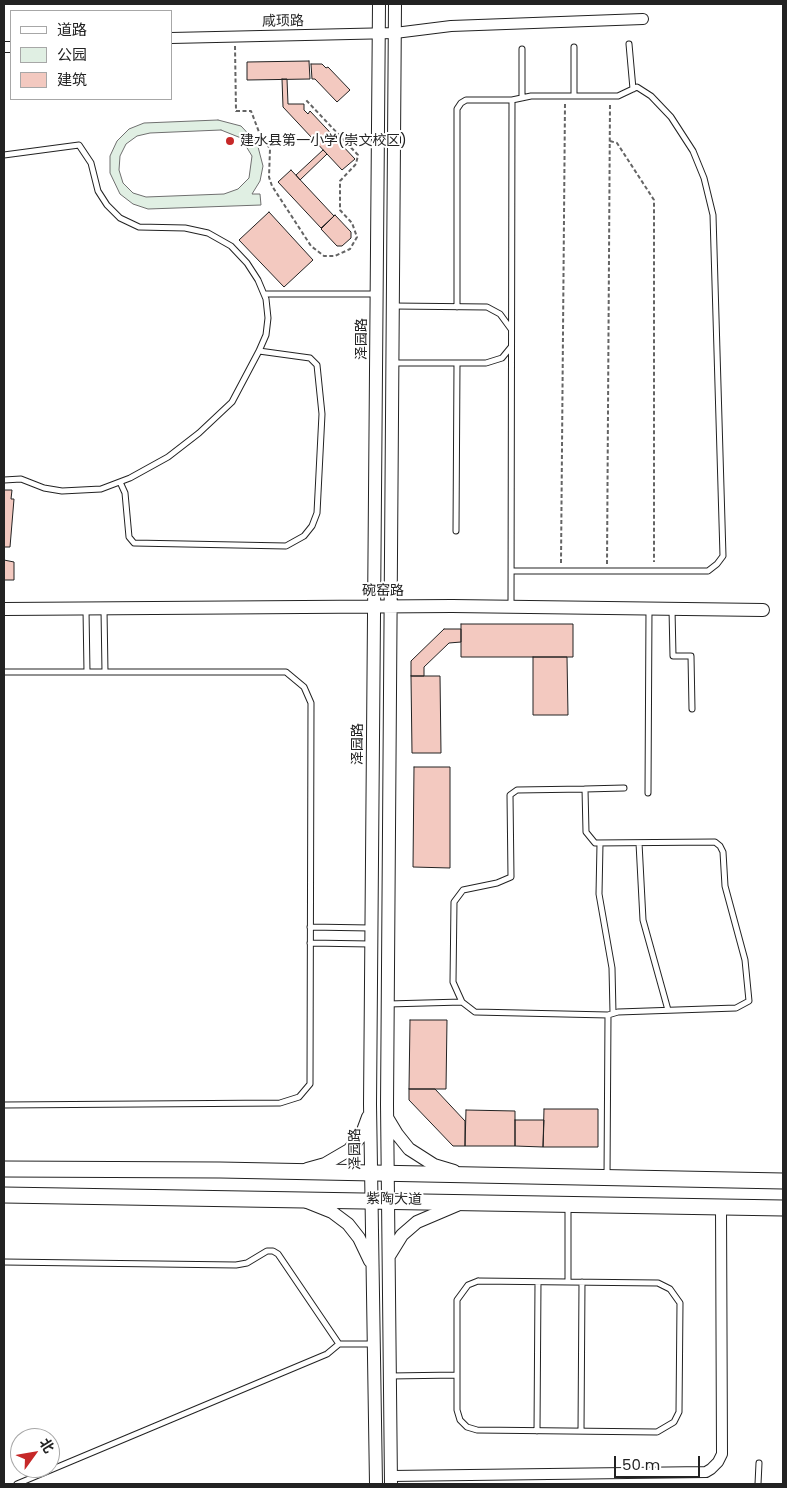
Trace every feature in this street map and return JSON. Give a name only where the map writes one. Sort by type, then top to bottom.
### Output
[{"type":"main road","name":"紫陶大道","points":[[4,1169],[387,1173],[783,1181]]},
{"type":"main road","name":"紫陶大道","points":[[4,1195],[298,1198],[783,1208]]},
{"type":"street","name":"泽园路","points":[[376,1484],[370,1110],[379,4]]},
{"type":"street","points":[[395,4],[387,1004],[391,1480],[706,1472],[711,1469],[718,1462],[722,1454],[721,1207]]},
{"type":"street","name":"咸顼路","points":[[172,38],[379,34],[451,26],[643,19]]},
{"type":"street","name":"碗窑路","points":[[4,609],[511,606],[763,610]]},
{"type":"street","points":[[299,1172],[324,1164],[349,1150],[361,1136],[370,1110]]},
{"type":"street","points":[[387,1117],[403,1142],[424,1159],[444,1169],[471,1175]]},
{"type":"street","points":[[298,1198],[332,1212],[348,1224],[364,1246],[373,1268]]},
{"type":"street","points":[[388,1258],[396,1242],[417,1222],[439,1211],[468,1202]]},
{"type":"lane","points":[[629,44],[633,89]]},
{"type":"lane","points":[[574,48],[574,96]]},
{"type":"lane","points":[[522,50],[522,98]]},
{"type":"lane","points":[[457,307],[457,109],[466,100],[618,96],[637,87],[651,96],[686,138],[704,178],[713,215],[723,556],[718,564],[708,571],[511,571]]},
{"type":"lane","points":[[511,606],[512,100]]},
{"type":"lane","points":[[4,155],[79,146],[91,163],[98,191],[107,205],[120,218],[138,227],[185,228],[216,236],[231,246],[243,258],[258,280],[268,310],[268,326],[259,351],[232,402],[199,433],[168,457],[120,482],[101,489],[62,491],[44,488],[21,479],[4,480]]},
{"type":"lane","points":[[264,294],[377,294]]},
{"type":"lane","points":[[393,306],[487,307],[505,319],[512,331]]},
{"type":"lane","points":[[392,363],[492,362],[502,358],[512,346]]},
{"type":"lane","points":[[120,482],[124,493],[129,537],[134,543],[286,546],[304,536],[317,513],[322,414],[317,365],[310,358],[259,351]]},
{"type":"lane","points":[[456,531],[457,363]]},
{"type":"lane","points":[[86,608],[87,672]]},
{"type":"lane","points":[[104,608],[105,672]]},
{"type":"lane","points":[[648,793],[649,608]]},
{"type":"lane","points":[[672,609],[673,656],[691,656],[692,710]]},
{"type":"lane","points":[[4,672],[286,672],[304,687],[311,703],[310,1084],[294,1100],[280,1103],[4,1105]]},
{"type":"lane","points":[[585,789],[586,832],[592,841],[600,844],[715,842],[720,846],[723,852],[726,892],[745,960],[748,1001],[745,1005],[736,1008],[611,1014],[498,1014],[475,1012],[462,1002],[453,982],[454,902],[463,890],[497,884],[511,877],[510,794],[517,790],[624,788]]},
{"type":"lane","points":[[639,843],[643,920],[668,1010]]},
{"type":"lane","points":[[600,844],[599,894],[612,968],[607,1178]]},
{"type":"lane","points":[[310,927],[372,928]]},
{"type":"lane","points":[[310,944],[372,944]]},
{"type":"lane","points":[[387,1004],[462,1002]]},
{"type":"lane","points":[[568,1204],[568,1282]]},
{"type":"lane","points":[[4,1262],[236,1265],[247,1263],[267,1251],[273,1251],[278,1254],[339,1344]]},
{"type":"lane","points":[[478,1281],[538,1282],[658,1283],[674,1293],[680,1303],[679,1412],[674,1422],[664,1430],[657,1432],[477,1430],[467,1427],[457,1415],[457,1300],[461,1292],[468,1285],[478,1281]]},
{"type":"lane","points":[[537,1431],[538,1282]]},
{"type":"lane","points":[[581,1431],[582,1282]]},
{"type":"lane","points":[[17,1484],[327,1354],[339,1344],[374,1344]]},
{"type":"lane","points":[[390,1376],[457,1375]]},
{"type":"lane","points":[[758,1484],[759,1464]]},
{"type":"path","points":[[235,37],[236,111],[252,110],[259,132],[270,149],[269,170],[272,186],[302,235],[320,254],[335,256],[350,249],[356,237],[352,223],[340,210],[340,181],[356,164],[358,155],[306,100]]},
{"type":"path","points":[[561,571],[565,96]]},
{"type":"path","points":[[607,571],[610,96]]},
{"type":"path","points":[[610,141],[617,143],[654,200],[654,571]]},
{"type":"green space","points":[[218,120],[241,126],[257,143],[263,166],[260,181],[252,194],[260,194],[261,205],[148,209],[133,204],[120,194],[110,173],[110,156],[117,141],[129,129],[144,123]],"holes":[[[221,130],[241,138],[252,156],[249,178],[238,189],[224,194],[146,197],[133,193],[123,183],[119,170],[120,156],[126,144],[137,136],[150,133]]]},
{"type":"building","points":[[309,61],[310,79],[247,80],[247,62]]},
{"type":"building","points":[[311,64],[322,64],[326,68],[328,67],[350,90],[337,102],[315,79],[312,79]]},
{"type":"building","points":[[282,79],[287,79],[288,104],[304,104],[304,110],[308,114],[310,111],[355,159],[342,170],[283,107]]},
{"type":"building","points":[[323,150],[327,154],[300,180],[296,175]]},
{"type":"building","points":[[291,170],[334,216],[321,228],[278,182]]},
{"type":"building","points":[[269,212],[313,260],[284,287],[239,240]]},
{"type":"building","points":[[335,215],[351,232],[351,238],[342,246],[337,246],[321,229]]},
{"type":"building","points":[[4,490],[12,490],[11,499],[14,499],[10,547],[4,547]]},
{"type":"building","points":[[4,560],[14,562],[14,580],[4,580]]},
{"type":"building","points":[[461,624],[573,624],[573,657],[461,657]]},
{"type":"building","points":[[444,629],[461,629],[461,642],[449,643],[424,667],[424,676],[411,676],[411,661]]},
{"type":"building","points":[[533,657],[567,657],[568,715],[533,715]]},
{"type":"building","points":[[411,676],[440,676],[441,753],[412,753]]},
{"type":"building","points":[[414,767],[450,767],[450,868],[413,867]]},
{"type":"building","points":[[410,1020],[447,1020],[446,1089],[409,1089]]},
{"type":"building","points":[[409,1089],[435,1089],[465,1121],[465,1146],[453,1146],[409,1100]]},
{"type":"building","points":[[544,1109],[598,1109],[598,1147],[543,1147]]},
{"type":"building","points":[[466,1110],[515,1111],[515,1146],[465,1146]]},
{"type":"building","points":[[515,1120],[544,1120],[543,1147],[515,1146]]},
{"type":"place","name":"建水县第一小学(崇文校区)","points":[[230,141]]}]
